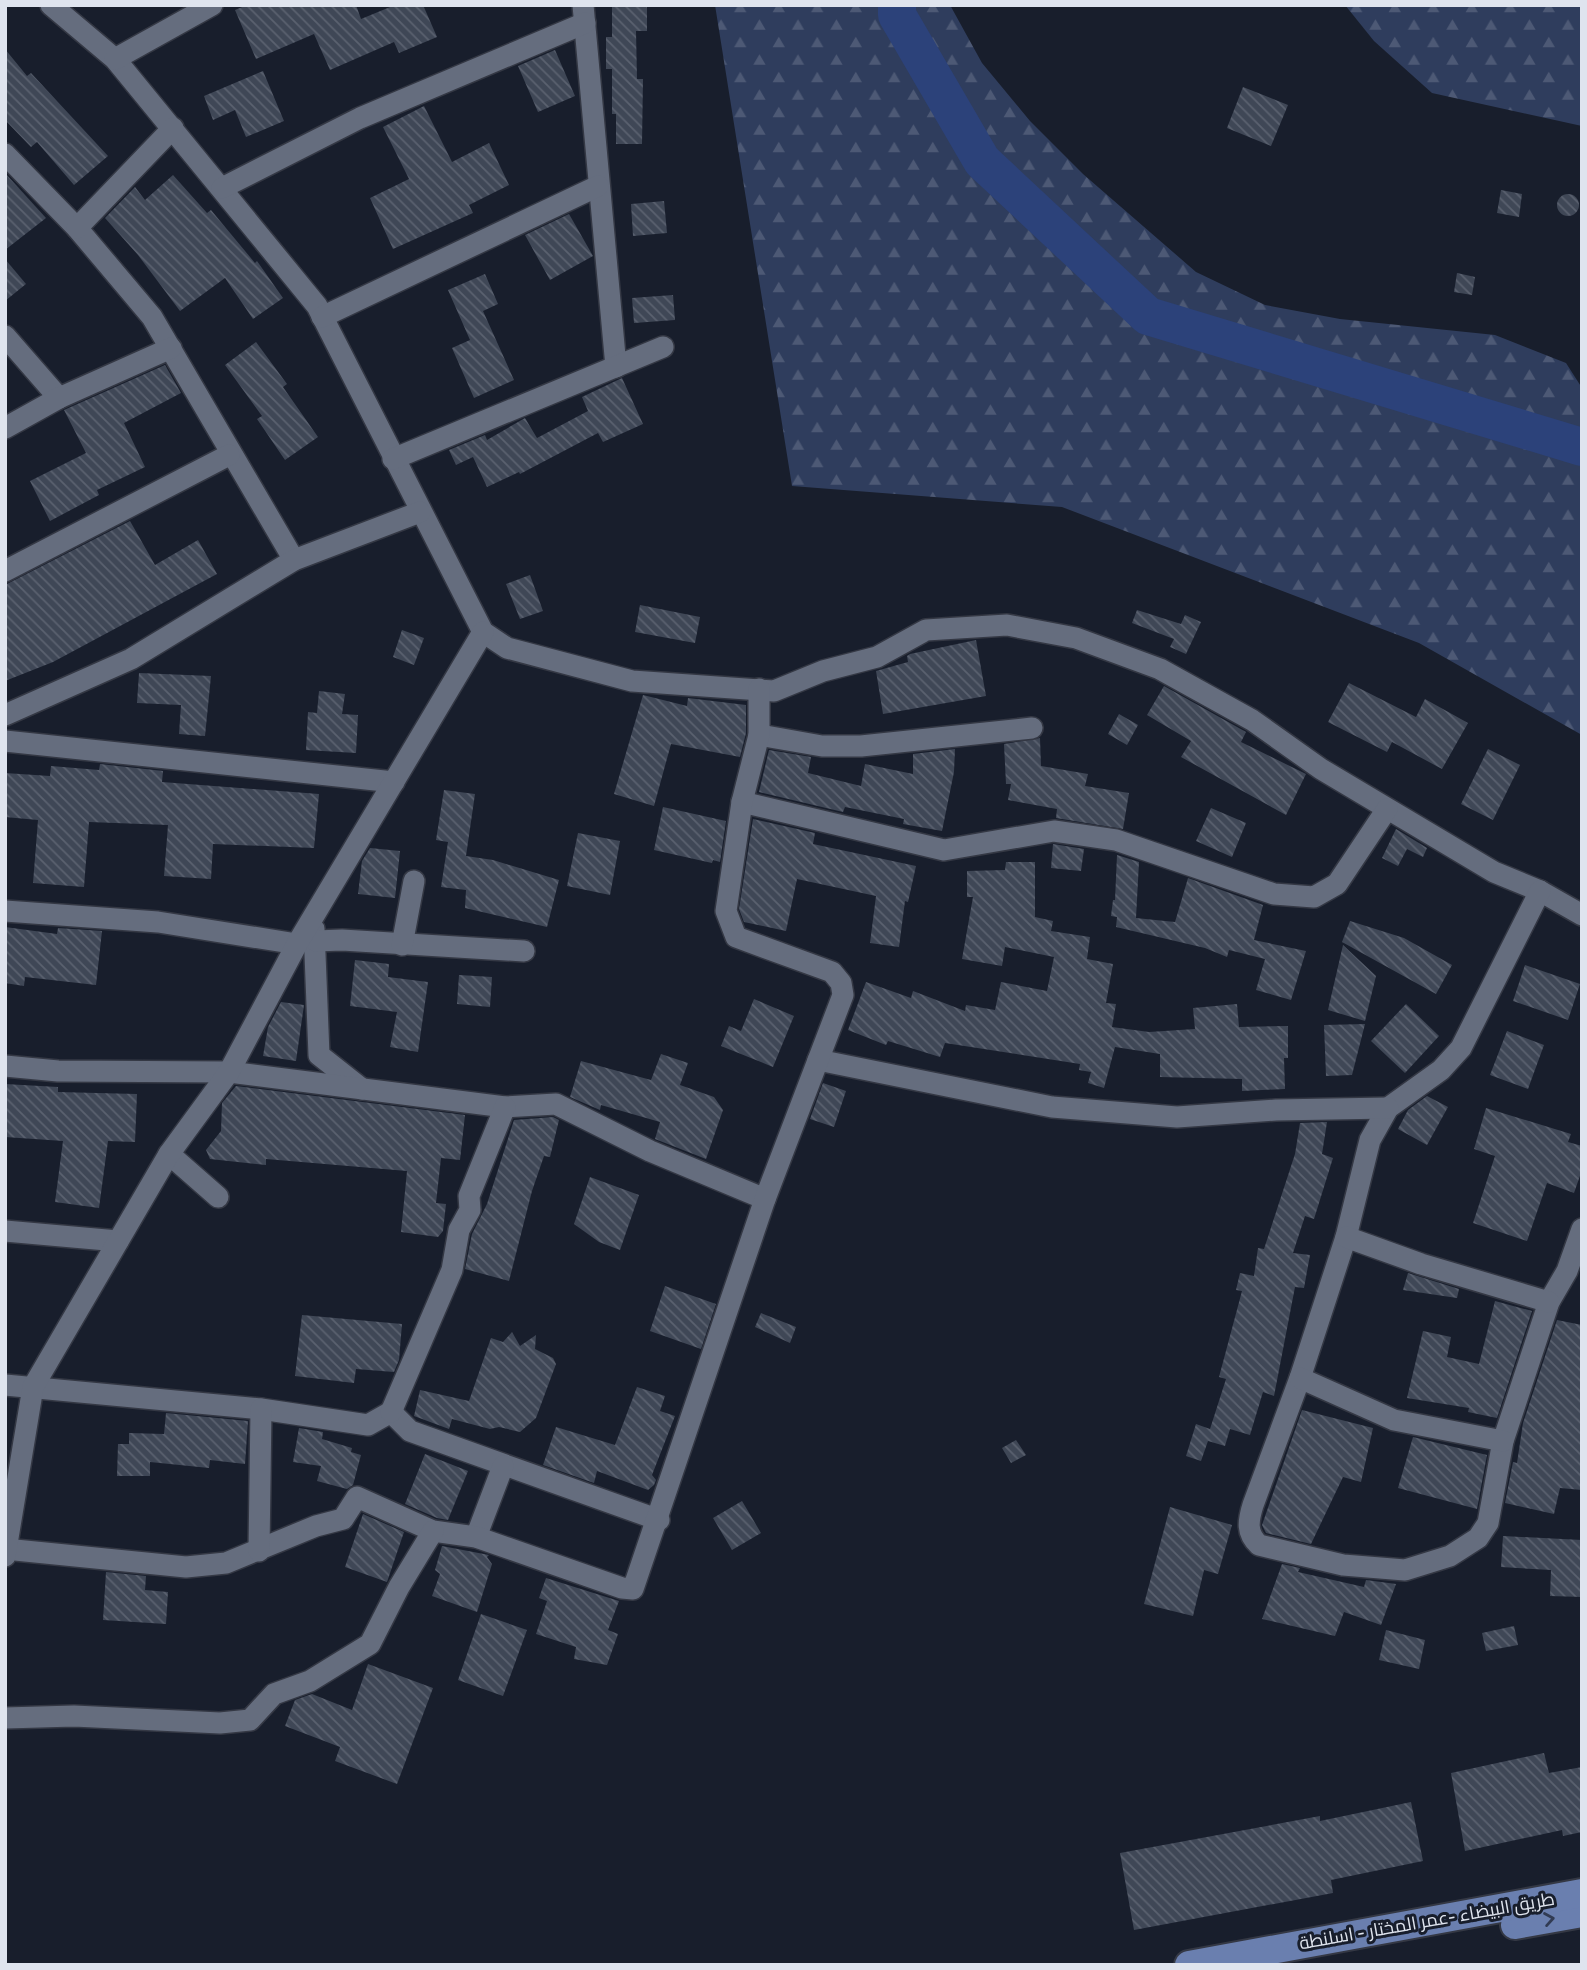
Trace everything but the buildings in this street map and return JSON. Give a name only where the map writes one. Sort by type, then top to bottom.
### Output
[{"type":"main road","name":"طريق البيضاء -عمر المختار - اسلنطة","points":[[1189,1965],[1582,1893]]},
{"type":"main road","name":"طريق البيضاء -عمر المختار - اسلنطة","points":[[1289,1965],[1582,1913]]},
{"type":"street","points":[[51,5],[115,59],[317,306],[483,632],[520,652],[632,681],[774,691],[823,671],[877,657],[926,630],[1007,625],[1065,636],[1160,669],[1252,720],[1321,769],[1494,872],[1540,891],[1582,915]]},
{"type":"street","points":[[115,59],[212,5]]},
{"type":"street","points":[[222,188],[360,118],[584,14],[616,366]]},
{"type":"street","points":[[77,228],[173,128]]},
{"type":"street","points":[[5,154],[77,228],[152,317],[229,454],[294,560]]},
{"type":"street","points":[[322,317],[598,186]]},
{"type":"street","points":[[5,336],[60,398]]},
{"type":"street","points":[[393,459],[663,347]]},
{"type":"street","points":[[5,428],[60,398],[171,348]]},
{"type":"street","points":[[5,571],[229,454]]},
{"type":"street","points":[[5,715],[131,659],[294,560],[420,512]]},
{"type":"street","points":[[363,1090],[319,1055],[307,943],[312,920],[483,632]]},
{"type":"street","points":[[5,1549],[186,1567],[226,1563],[316,1526],[343,1519],[357,1497],[433,1531],[476,1537],[622,1588],[633,1589],[659,1520],[765,1199],[844,995],[841,983],[832,972],[736,937],[729,926],[726,911],[742,802],[758,735],[759,689]]},
{"type":"street","points":[[758,735],[822,746],[860,746],[1032,727]]},
{"type":"street","points":[[5,741],[394,782]]},
{"type":"street","points":[[742,802],[944,850],[987,845],[1054,831],[1116,840],[1274,894],[1314,897],[1337,884],[1387,809]]},
{"type":"street","points":[[402,945],[414,881]]},
{"type":"street","points":[[1540,891],[1461,1048],[1441,1070],[1388,1108],[1370,1140],[1346,1237],[1249,1521],[1250,1537],[1259,1545],[1343,1565],[1405,1570],[1451,1556],[1478,1538],[1488,1522],[1503,1441],[1549,1302],[1567,1271],[1582,1230]]},
{"type":"street","points":[[5,911],[158,922],[307,943],[342,940],[524,951]]},
{"type":"street","points":[[5,1556],[33,1387],[169,1154],[229,1072],[307,943]]},
{"type":"street","points":[[818,1060],[1052,1107],[1177,1117],[1276,1110],[1388,1108]]},
{"type":"street","points":[[5,1066],[58,1071],[229,1072],[505,1108],[556,1104],[650,1152],[765,1199]]},
{"type":"street","points":[[5,1385],[261,1409],[368,1425],[391,1412],[452,1270],[459,1230],[470,1210],[469,1196],[505,1108]]},
{"type":"street","points":[[169,1154],[218,1197]]},
{"type":"street","points":[[5,1231],[118,1241]]},
{"type":"street","points":[[1346,1237],[1421,1264],[1549,1302]]},
{"type":"street","points":[[1300,1378],[1394,1420],[1503,1441]]},
{"type":"street","points":[[259,1551],[261,1409]]},
{"type":"street","points":[[391,1412],[410,1431],[659,1520]]},
{"type":"street","points":[[476,1537],[503,1465]]},
{"type":"street","points":[[5,1718],[74,1716],[220,1723],[250,1720],[274,1693],[310,1681],[370,1644],[399,1587],[433,1531]]},
{"type":"green space","points":[[715,5],[950,5],[982,63],[1030,121],[1083,174],[1196,272],[1265,305],[1340,319],[1495,335],[1566,363],[1582,388],[1582,735],[1419,643],[1062,507],[792,486]]},
{"type":"green space","points":[[1345,5],[1582,5],[1582,126],[1432,93],[1374,41]]},
{"type":"waterway","points":[[897,5],[897,15],[982,161],[1148,316],[1582,447]]}]
